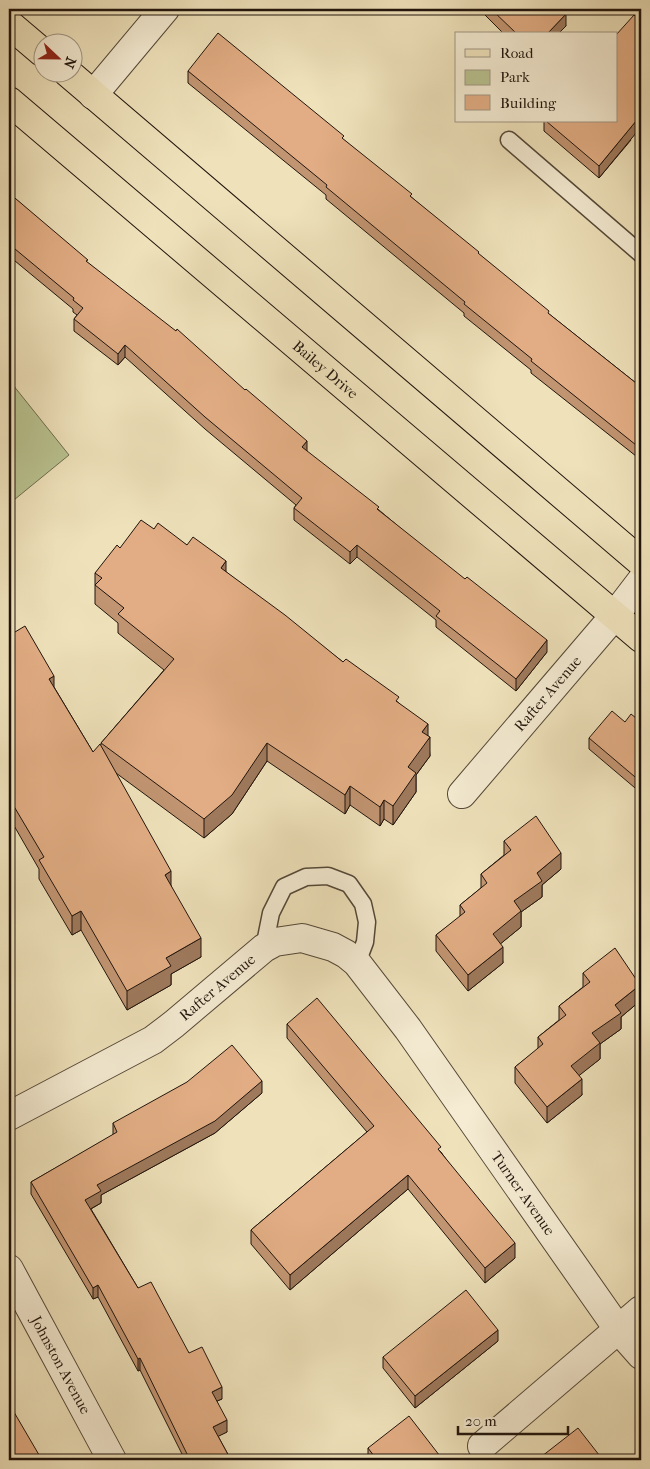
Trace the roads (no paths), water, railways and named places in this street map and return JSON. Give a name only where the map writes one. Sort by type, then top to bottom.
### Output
[{"type":"main road","points":[[9,24],[32,44]]},
{"type":"main road","points":[[78,82],[641,562]]},
{"type":"main road","name":"Bailey Drive","points":[[9,101],[641,638]]},
{"type":"street","points":[[93,95],[165,9]]},
{"type":"street","name":"Rafter Avenue","points":[[462,794],[615,615],[637,586]]},
{"type":"street","name":"Rafter Avenue","points":[[9,1116],[153,1040],[264,948],[275,942],[302,938],[333,947],[346,954],[357,963],[408,1029]]},
{"type":"street","name":"Turner Avenue","points":[[408,1029],[618,1329],[641,1355]]},
{"type":"street","name":"Johnston Avenue","points":[[9,1269],[112,1460]]},
{"type":"street","points":[[482,1446],[641,1310]]},
{"type":"lane","points":[[509,140],[641,254]]},
{"type":"lane","points":[[264,948],[271,913],[284,887],[306,877],[328,876],[349,884],[363,904],[367,922],[365,942],[357,963]]}]
